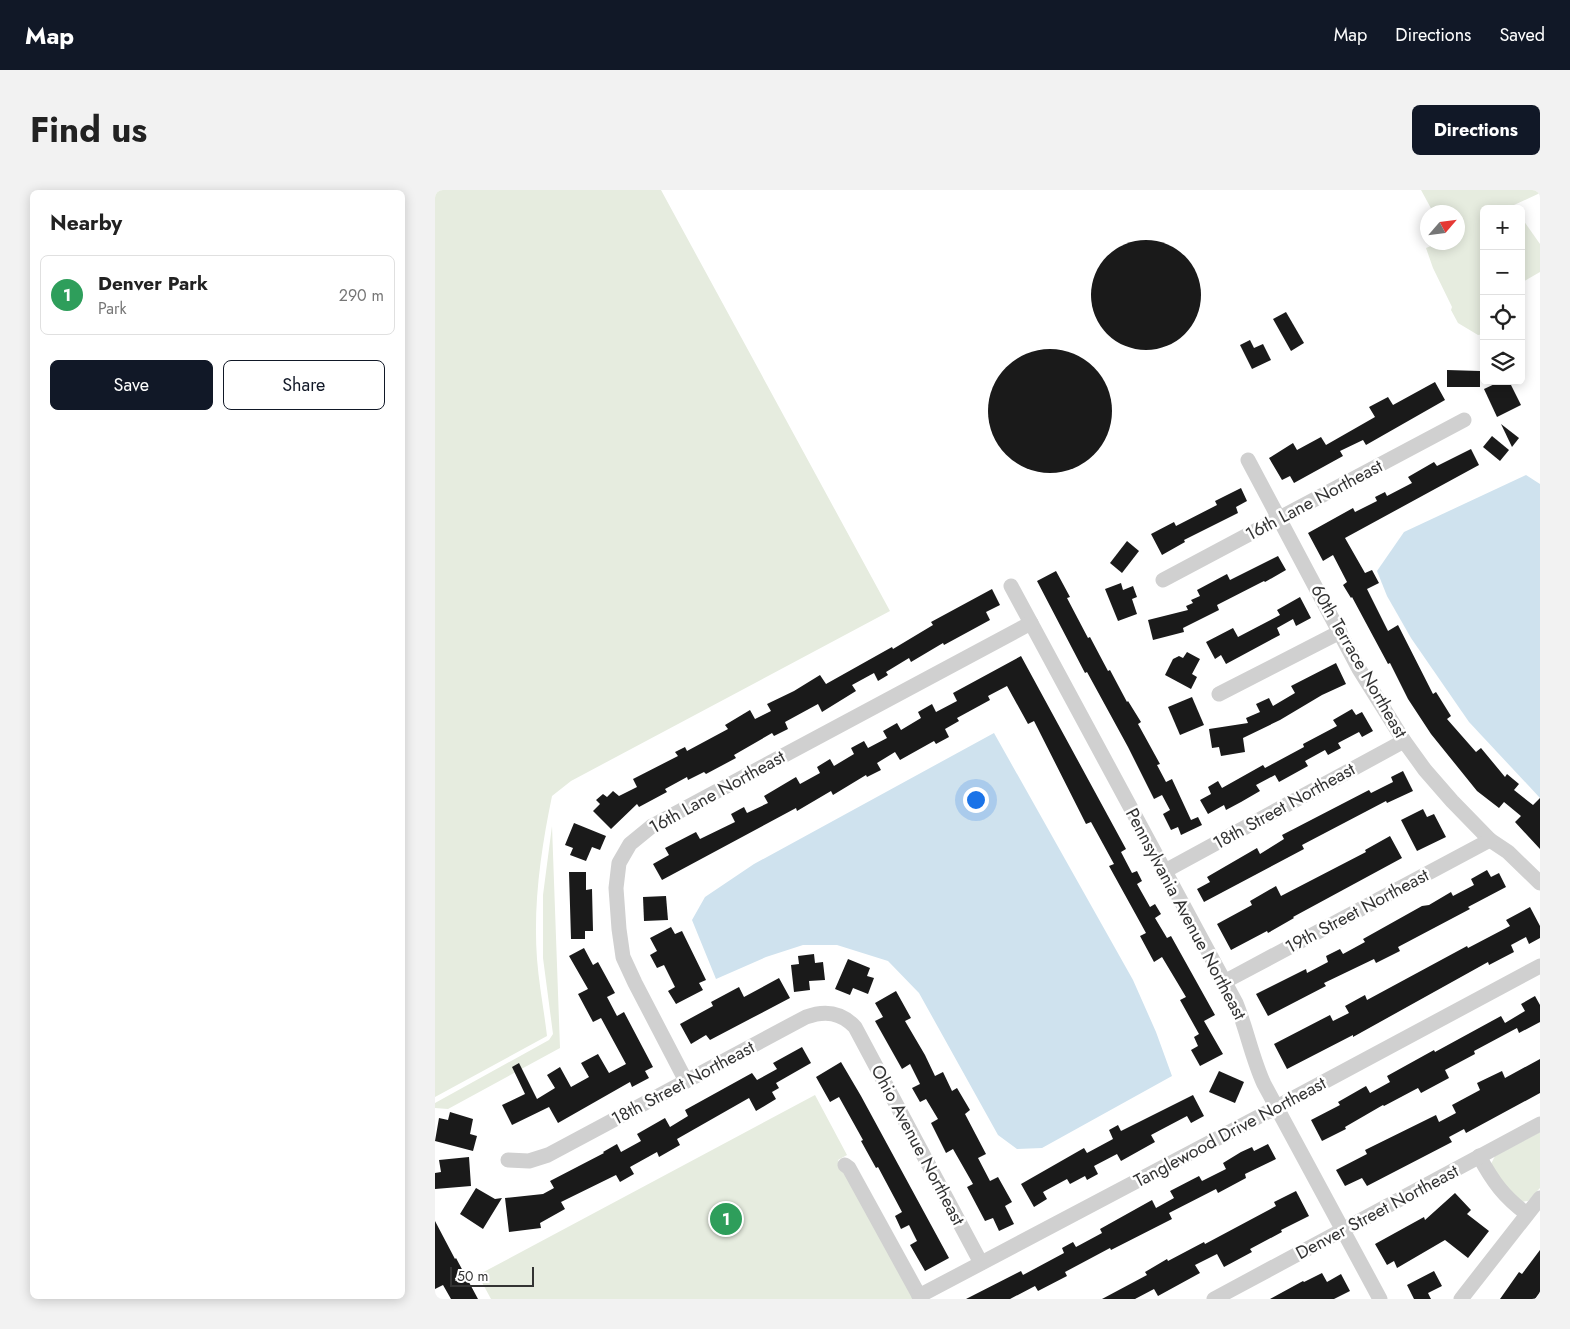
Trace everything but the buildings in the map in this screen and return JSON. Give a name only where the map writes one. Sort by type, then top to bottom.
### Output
[{"type":"street","name":"16th Lane Northeast","points":[[1163,580],[1464,420]]},
{"type":"street","name":"60th Terrace Northeast","points":[[1249,460],[1359,669],[1404,741],[1425,770],[1452,801],[1490,840],[1508,852],[1540,884]]},
{"type":"street","name":"Pennsylvania Avenue Northeast","points":[[1011,586],[1224,982],[1245,1026],[1255,1064],[1264,1084],[1380,1299]]},
{"type":"street","name":"16th Lane Northeast","points":[[686,1080],[623,957],[616,888],[619,863],[630,844],[652,826],[1031,624]]},
{"type":"street","points":[[1219,694],[1340,632]]},
{"type":"street","name":"18th Street Northeast","points":[[1165,871],[1404,741]]},
{"type":"street","name":"19th Street Northeast","points":[[1224,982],[1490,840]]},
{"type":"street","name":"Tanglewood Drive Northeast","points":[[920,1297],[1540,966]]},
{"type":"street","name":"18th Street Northeast","points":[[508,1160],[529,1161],[548,1155],[686,1080],[816,1013],[834,1013],[848,1020],[855,1028]]},
{"type":"street","name":"Ohio Avenue Northeast","points":[[855,1028],[981,1264]]},
{"type":"street","name":"Denver Street Northeast","points":[[1214,1299],[1540,1124]]},
{"type":"street","points":[[1479,1156],[1502,1193],[1527,1214]]},
{"type":"street","points":[[845,1165],[849,1168],[920,1297]]},
{"type":"street","points":[[1461,1299],[1540,1198]]},
{"type":"shaded area","points":[[435,190],[661,190],[890,611],[571,781],[552,796],[541,857],[536,918],[538,969],[547,1036],[435,1097]]},
{"type":"shaded area","points":[[1421,190],[1540,190],[1540,193],[1514,205],[1480,205],[1480,335],[1458,323],[1427,250],[1465,250],[1465,205],[1429,205]]},
{"type":"shaded area","points":[[1525,223],[1540,244],[1540,272],[1525,281]]},
{"type":"shaded area","points":[[552,826],[560,1048],[448,1109],[435,1108],[435,1103],[549,1040],[553,1034],[543,958],[543,895]]},
{"type":"shaded area","points":[[815,1095],[847,1155],[838,1160],[913,1299],[491,1299],[478,1275]]},
{"type":"shaded area","points":[[1540,1132],[1540,1188],[1528,1201],[1521,1202],[1508,1191],[1491,1164],[1495,1156]]},
{"type":"water","points":[[1526,475],[1540,484],[1540,798],[1469,722],[1411,638],[1387,596],[1377,571],[1404,532]]},
{"type":"water","points":[[994,733],[1133,980],[1156,1032],[1172,1076],[1042,1148],[1017,1149],[998,1135],[919,993],[888,961],[837,945],[803,945],[766,957],[716,979],[692,920],[705,897],[754,864]]},
{"type":"place","name":"Denver Park","points":[[726,1219]]}]
